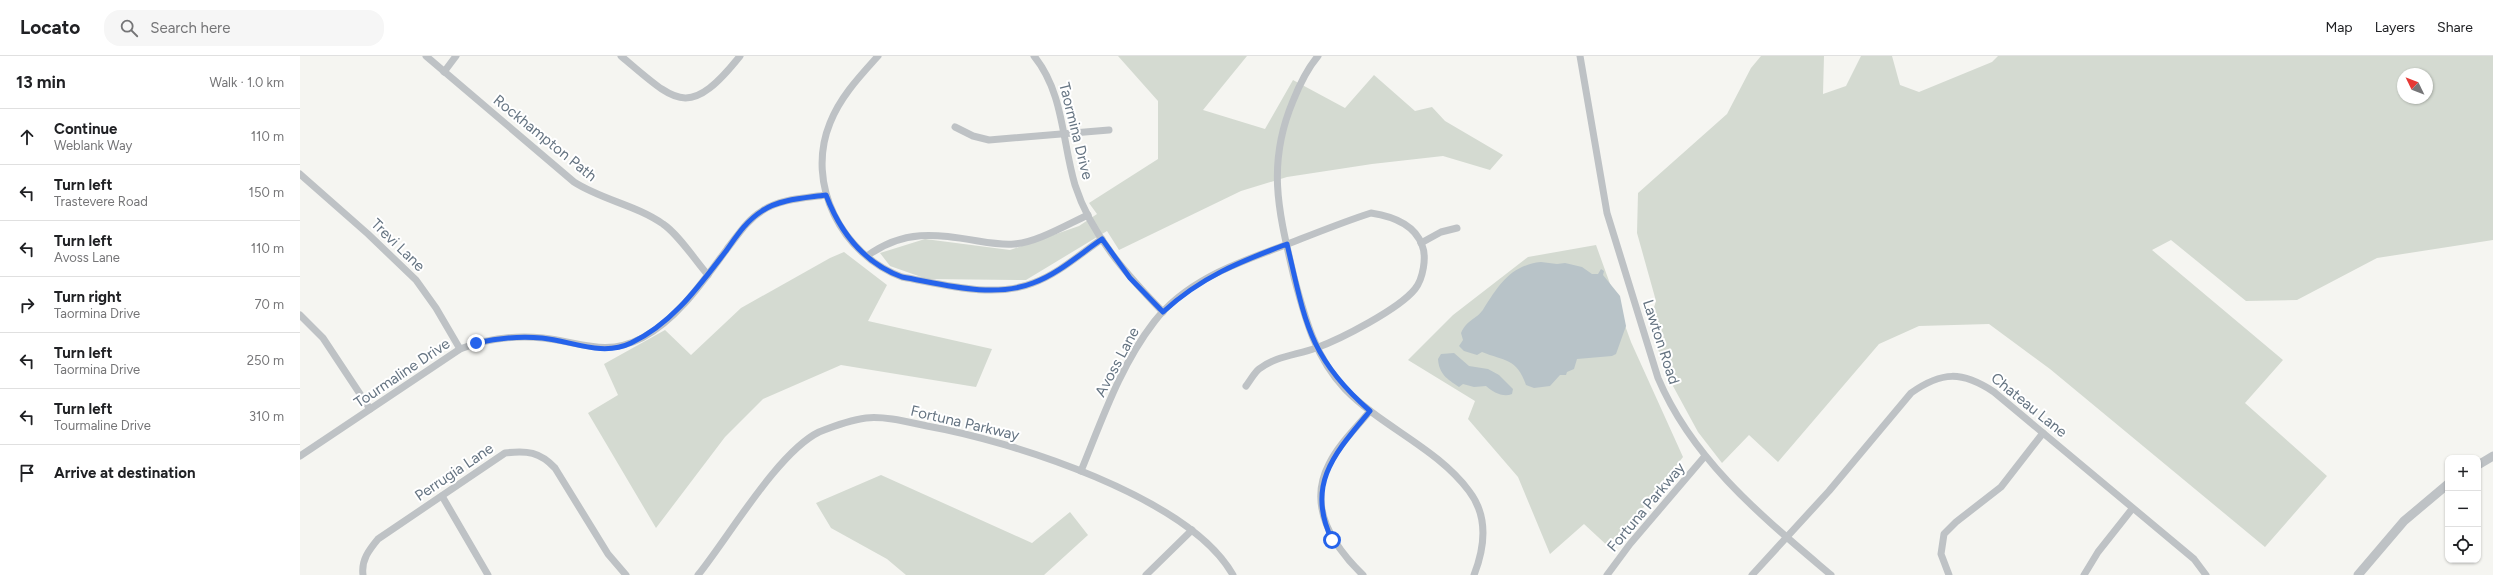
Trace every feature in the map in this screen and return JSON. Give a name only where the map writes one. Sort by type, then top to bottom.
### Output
[{"type":"street","name":"Rockhampton Path","points":[[426,56],[574,182],[589,192],[651,216],[665,225],[708,275]]},
{"type":"street","points":[[444,72],[456,56]]},
{"type":"street","points":[[621,56],[660,88],[681,98],[692,98],[705,93],[740,56]]},
{"type":"street","points":[[878,56],[841,100],[830,123],[823,152],[826,195],[842,230],[867,256],[889,272],[902,277],[992,290],[1013,288],[1033,283],[1051,273],[1102,239]]},
{"type":"street","name":"Taormina Drive","points":[[1034,56],[1051,82],[1075,184],[1088,215],[1102,239],[1130,278],[1163,312]]},
{"type":"street","points":[[1318,56],[1299,86],[1288,113],[1278,154],[1276,177],[1280,212],[1306,322],[1316,348],[1345,389],[1370,411],[1440,462],[1469,491],[1477,504],[1484,538],[1481,557],[1474,575]]},
{"type":"street","name":"Lawton Road","points":[[1580,56],[1599,173],[1624,272],[1658,378],[1669,405],[1687,433],[1734,489],[1786,537],[1831,575]]},
{"type":"street","points":[[955,127],[973,136],[989,140],[1109,130]]},
{"type":"street","name":"Trevi Lane","points":[[300,174],[368,234],[416,280],[436,308],[460,350]]},
{"type":"street","name":"Tourmaline Drive","points":[[300,456],[460,350],[486,340],[519,337],[543,338],[594,348],[612,349],[629,344],[661,326],[708,275],[749,221],[762,210],[788,201],[826,195]]},
{"type":"street","name":"Avoss Lane","points":[[1082,471],[1115,390],[1136,348],[1163,312],[1182,294],[1214,274],[1287,244],[1371,213],[1390,216],[1403,223],[1416,234],[1421,243]]},
{"type":"street","points":[[867,256],[878,248],[914,235],[940,235],[1001,245],[1016,244],[1088,215]]},
{"type":"street","points":[[1246,386],[1259,370],[1286,355],[1316,348],[1373,319],[1405,300],[1416,288],[1422,275],[1424,257],[1421,243],[1441,232],[1457,228]]},
{"type":"street","points":[[300,315],[323,338],[370,409]]},
{"type":"street","name":"Chateau Lane","points":[[1752,575],[1829,491],[1911,393],[1925,383],[1952,375],[1978,381],[2044,433],[2132,509],[2194,559],[2206,575]]},
{"type":"street","points":[[1363,575],[1347,560],[1326,527],[1322,508],[1322,487],[1328,465],[1338,449],[1370,411]]},
{"type":"street","name":"Fortuna Parkway","points":[[698,575],[788,457],[800,445],[818,433],[843,423],[867,418],[907,422],[951,430],[1035,454],[1082,471],[1146,502],[1192,530],[1215,551],[1233,575]]},
{"type":"street","points":[[1949,575],[1941,554],[1944,534],[1956,522],[2001,487],[2044,433]]},
{"type":"street","name":"Perrugia Lane","points":[[363,575],[363,566],[367,552],[378,539],[505,453],[523,450],[534,452],[546,459],[555,468],[608,554],[626,575]]},
{"type":"street","name":"Fortuna Parkway","points":[[1607,575],[1630,544],[1705,456]]},
{"type":"street","points":[[2481,463],[2493,456]]},
{"type":"street","points":[[2358,575],[2404,521],[2445,487]]},
{"type":"street","points":[[442,496],[488,575]]},
{"type":"street","points":[[2084,575],[2098,552],[2132,509]]},
{"type":"street","points":[[1146,575],[1192,530]]},
{"type":"shaded area","points":[[1118,56],[1247,56],[1203,110],[1265,129],[1293,80],[1345,108],[1374,75],[1415,111],[1432,107],[1445,121],[1503,155],[1490,170],[1443,156],[1372,164],[1287,177],[1241,191],[1119,250],[1107,231],[1026,280],[927,279],[890,266],[880,253],[925,239],[1010,250],[1079,226],[1097,214],[1089,203],[1158,159],[1158,101]]},
{"type":"shaded area","points":[[1761,56],[1824,56],[1823,94],[1846,86],[1861,56],[1892,56],[1900,85],[1919,92],[1992,62],[1998,56],[2493,56],[2493,240],[2377,258],[2297,300],[2246,301],[2171,240],[2152,250],[2283,360],[2245,403],[2327,476],[2265,547],[2050,369],[1989,324],[1919,326],[1879,344],[1778,462],[1749,435],[1722,463],[1698,432],[1667,375],[1649,323],[1656,301],[1637,233],[1638,193],[1727,114],[1751,68]]},
{"type":"shaded area","points":[[1596,245],[1631,342],[1683,457],[1611,549],[1584,524],[1550,554],[1518,477],[1468,419],[1475,401],[1408,360],[1453,315],[1528,257]]},
{"type":"shaded area","points":[[844,252],[887,285],[868,321],[992,349],[976,387],[841,365],[763,399],[725,437],[656,528],[588,413],[618,395],[604,364],[665,330],[691,355],[741,308],[830,258]]},
{"type":"shaded area","points":[[1541,262],[1557,264],[1565,263],[1582,267],[1592,274],[1598,274],[1601,269],[1604,271],[1603,275],[1620,296],[1626,326],[1616,354],[1612,356],[1577,359],[1574,369],[1567,372],[1566,375],[1560,375],[1550,386],[1534,388],[1526,385],[1518,370],[1509,362],[1482,352],[1477,355],[1464,351],[1459,346],[1463,340],[1461,333],[1464,328],[1470,321],[1482,312],[1501,284],[1522,267]]},
{"type":"shaded area","points":[[1454,353],[1469,366],[1488,369],[1499,375],[1513,389],[1512,394],[1502,395],[1486,386],[1474,387],[1463,384],[1459,387],[1447,379],[1440,369],[1438,359],[1441,354]]},
{"type":"shaded area","points":[[881,475],[1032,543],[1070,512],[1088,535],[1044,575],[906,575],[887,559],[831,528],[816,503]]},
{"type":"route","points":[[476,343],[486,340],[519,337],[543,338],[594,348],[612,349],[629,344],[644,337],[661,326],[687,300],[749,221],[762,210],[788,201],[826,195],[833,214],[842,230],[857,248],[889,272],[902,277],[942,284],[992,290],[1013,288],[1033,283],[1051,273],[1102,239],[1116,261],[1130,278],[1163,312],[1182,294],[1228,266],[1287,244],[1306,322],[1316,348],[1330,371],[1345,389],[1370,411],[1338,449],[1328,465],[1322,487],[1322,508],[1326,527],[1332,540]]}]
